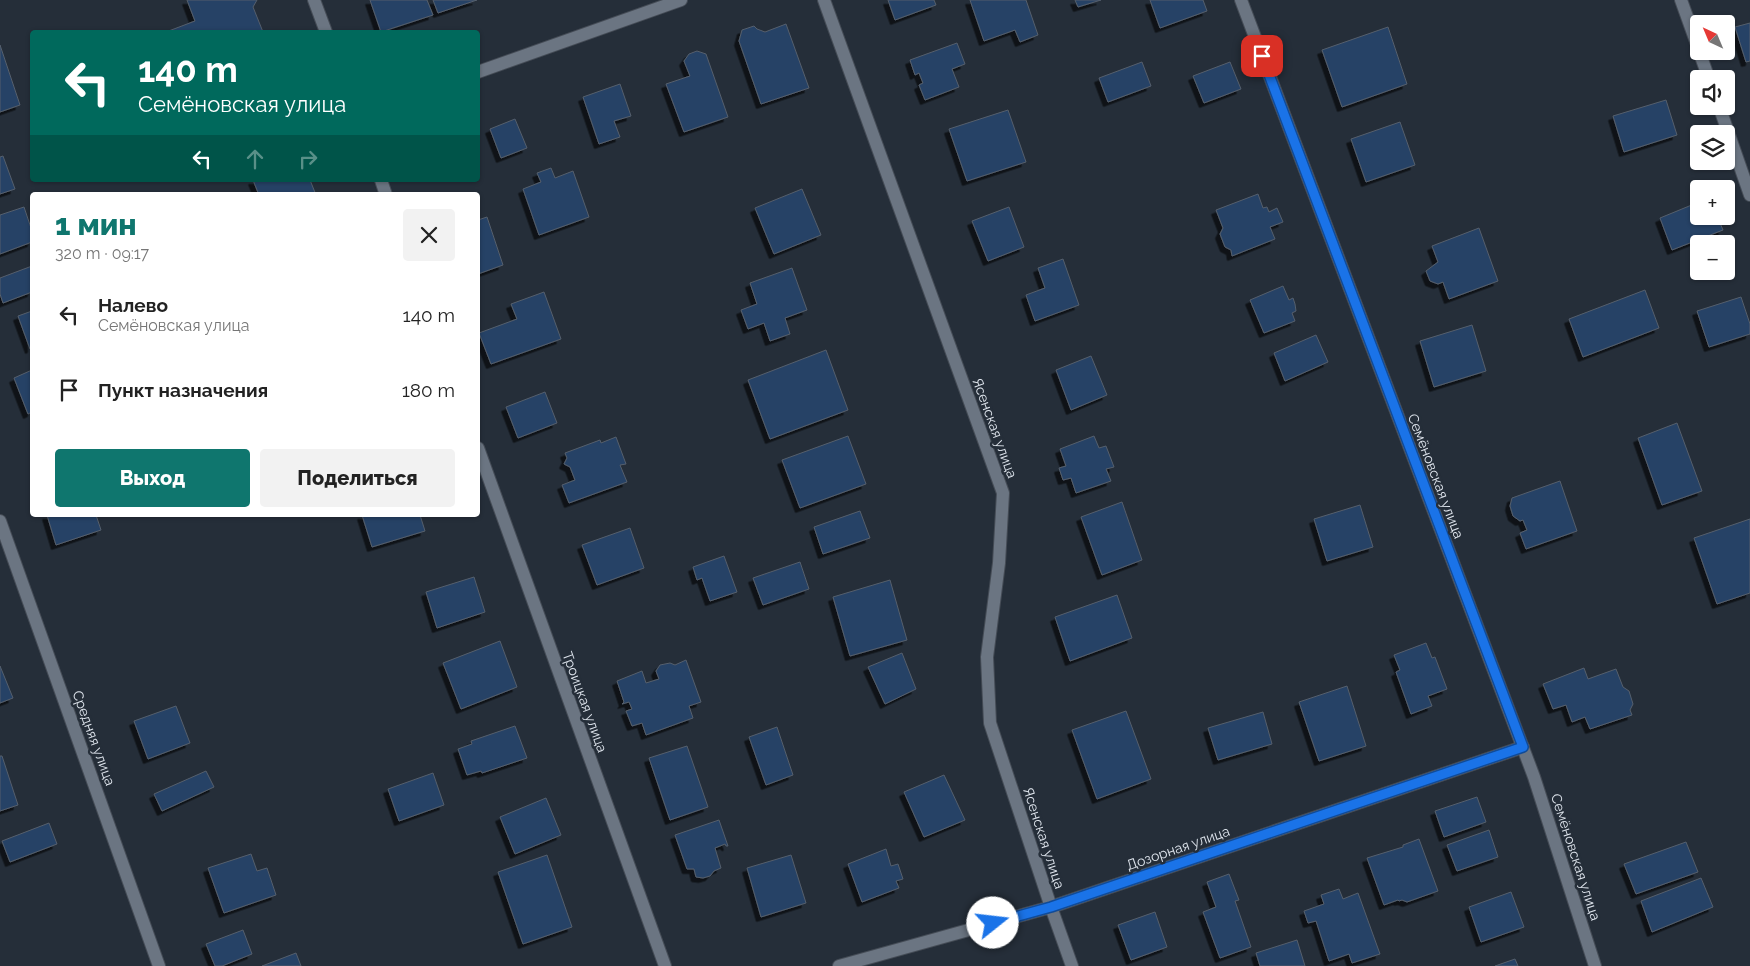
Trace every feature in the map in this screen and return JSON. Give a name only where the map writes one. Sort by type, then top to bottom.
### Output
[{"type":"street","points":[[314,0],[325,30]]},
{"type":"street","points":[[480,71],[681,0]]},
{"type":"street","name":"Ясенская улица","points":[[824,0],[1003,493],[999,563],[987,658],[990,723],[1072,966]]},
{"type":"street","name":"Семёновская улица","points":[[1241,0],[1523,747],[1595,966]]},
{"type":"street","points":[[1681,0],[1690,26]]},
{"type":"street","points":[[1722,115],[1750,195]]},
{"type":"street","name":"Троицкая улица","points":[[480,454],[665,966]]},
{"type":"street","name":"Средняя улица","points":[[0,521],[159,966]]},
{"type":"street","name":"Дозорная улица","points":[[839,966],[1051,907],[1523,747]]},
{"type":"building","points":[[187,0],[257,0],[253,7],[262,30],[171,30],[195,21]]},
{"type":"building","points":[[370,0],[427,0],[433,15],[387,30],[380,30]]},
{"type":"building","points":[[433,0],[477,0],[438,13]]},
{"type":"building","points":[[888,0],[934,0],[936,5],[895,20]]},
{"type":"building","points":[[970,0],[1026,0],[1038,35],[1020,42],[1015,30],[984,41]]},
{"type":"building","points":[[1075,0],[1101,0],[1078,7]]},
{"type":"building","points":[[1150,0],[1203,0],[1207,11],[1160,28]]},
{"type":"building","points":[[1750,23],[1750,61],[1746,62],[1735,27]]},
{"type":"building","points":[[786,24],[809,88],[761,104],[739,41],[742,30],[754,26],[765,32]]},
{"type":"building","points":[[1388,27],[1407,84],[1342,107],[1322,50]]},
{"type":"building","points":[[957,43],[965,64],[952,69],[959,87],[925,100],[919,85],[923,83],[919,73],[915,75],[910,60]]},
{"type":"building","points":[[0,45],[20,105],[0,112]]},
{"type":"building","points":[[697,51],[706,54],[728,117],[684,132],[666,84],[690,76],[684,61],[689,54]]},
{"type":"building","points":[[1142,62],[1151,86],[1108,102],[1099,78]]},
{"type":"building","points":[[1230,62],[1241,89],[1204,103],[1193,76]]},
{"type":"building","points":[[620,84],[631,116],[614,121],[620,137],[599,144],[583,97]]},
{"type":"building","points":[[1666,100],[1677,135],[1624,152],[1613,116]]},
{"type":"building","points":[[1008,110],[1026,162],[967,181],[949,129]]},
{"type":"building","points":[[515,119],[527,148],[501,158],[490,129]]},
{"type":"building","points":[[1400,122],[1415,165],[1366,182],[1351,139]]},
{"type":"building","points":[[3,156],[15,189],[0,194],[0,157]]},
{"type":"building","points":[[551,168],[555,178],[573,171],[589,217],[539,235],[523,189],[541,182],[537,173]]},
{"type":"building","points":[[254,182],[311,182],[315,192],[258,192]]},
{"type":"building","points":[[802,189],[821,235],[774,254],[755,208]]},
{"type":"building","points":[[1258,194],[1263,208],[1267,207],[1269,212],[1277,208],[1283,222],[1270,227],[1275,239],[1232,256],[1231,250],[1225,247],[1220,234],[1223,228],[1216,210]]},
{"type":"building","points":[[1690,206],[1690,225],[1721,225],[1723,230],[1710,235],[1690,235],[1690,243],[1672,250],[1660,218]]},
{"type":"building","points":[[24,207],[30,225],[30,243],[0,254],[0,215]]},
{"type":"building","points":[[1009,207],[1024,247],[988,261],[972,221]]},
{"type":"building","points":[[487,217],[503,265],[480,273],[480,219]]},
{"type":"building","points":[[1479,228],[1498,281],[1449,299],[1443,282],[1438,284],[1430,281],[1426,271],[1438,262],[1432,246]]},
{"type":"building","points":[[1063,259],[1079,305],[1035,321],[1026,295],[1045,288],[1038,268]]},
{"type":"building","points":[[30,267],[30,293],[3,303],[0,294],[0,278]]},
{"type":"building","points":[[792,268],[807,310],[785,318],[790,334],[770,341],[764,323],[748,329],[741,310],[757,304],[750,283]]},
{"type":"building","points":[[1283,286],[1289,300],[1293,298],[1296,311],[1292,313],[1295,321],[1264,333],[1250,300]]},
{"type":"building","points":[[1645,290],[1659,328],[1583,357],[1569,319]]},
{"type":"building","points":[[544,292],[561,339],[491,364],[480,333],[517,319],[511,304]]},
{"type":"building","points":[[1741,297],[1750,324],[1750,334],[1709,347],[1697,311]]},
{"type":"building","points":[[30,312],[30,349],[18,316]]},
{"type":"building","points":[[1472,325],[1486,371],[1434,387],[1420,341]]},
{"type":"building","points":[[1316,335],[1328,362],[1285,381],[1274,353]]},
{"type":"building","points":[[826,350],[848,410],[770,439],[748,380]]},
{"type":"building","points":[[1091,356],[1107,395],[1071,410],[1056,370]]},
{"type":"building","points":[[30,371],[30,413],[28,414],[14,378]]},
{"type":"building","points":[[545,392],[557,423],[518,438],[506,407]]},
{"type":"building","points":[[1677,423],[1702,491],[1662,505],[1638,438]]},
{"type":"building","points":[[848,436],[866,484],[800,508],[782,460]]},
{"type":"building","points":[[1094,436],[1099,448],[1106,446],[1114,467],[1106,469],[1111,481],[1076,493],[1071,478],[1063,480],[1059,468],[1066,466],[1060,449]]},
{"type":"building","points":[[616,437],[626,464],[620,465],[627,482],[569,503],[562,485],[575,480],[570,467],[564,464],[567,458],[565,453],[600,440],[601,443]]},
{"type":"building","points":[[1560,481],[1577,531],[1526,549],[1520,533],[1527,530],[1523,520],[1520,521],[1513,516],[1510,506],[1512,498]]},
{"type":"building","points":[[1122,502],[1142,560],[1102,575],[1081,517]]},
{"type":"building","points":[[1360,505],[1373,547],[1327,561],[1314,519]]},
{"type":"building","points":[[860,511],[870,538],[823,554],[814,527]]},
{"type":"building","points":[[48,517],[97,517],[101,530],[56,545]]},
{"type":"building","points":[[363,517],[421,517],[425,531],[372,547]]},
{"type":"building","points":[[1750,519],[1750,593],[1717,604],[1694,538]]},
{"type":"building","points":[[630,528],[644,568],[597,585],[582,545]]},
{"type":"building","points":[[724,556],[737,592],[710,601],[702,578],[697,580],[693,567]]},
{"type":"building","points":[[800,562],[809,589],[763,605],[753,578]]},
{"type":"building","points":[[474,577],[485,612],[437,628],[426,592]]},
{"type":"building","points":[[890,580],[907,640],[850,656],[833,597]]},
{"type":"building","points":[[1117,595],[1132,638],[1070,661],[1055,617]]},
{"type":"building","points":[[500,641],[517,687],[461,709],[443,663]]},
{"type":"building","points":[[1426,643],[1432,658],[1435,657],[1447,689],[1428,696],[1432,706],[1411,714],[1396,672],[1400,670],[1394,655]]},
{"type":"building","points":[[902,653],[916,689],[885,704],[868,667]]},
{"type":"building","points":[[686,660],[701,702],[689,706],[693,718],[646,735],[642,723],[632,726],[626,711],[632,709],[629,702],[622,704],[624,702],[617,681],[642,671],[646,683],[659,679],[656,671],[660,665],[670,663],[675,665]]},
{"type":"building","points":[[0,666],[13,698],[0,703]]},
{"type":"building","points":[[1584,668],[1588,679],[1616,669],[1623,687],[1629,691],[1633,704],[1630,710],[1632,715],[1590,729],[1585,717],[1572,722],[1566,705],[1553,709],[1543,684]]},
{"type":"building","points":[[1347,686],[1366,746],[1319,761],[1299,702]]},
{"type":"building","points":[[176,706],[190,743],[148,759],[134,721]]},
{"type":"building","points":[[1126,711],[1151,779],[1097,799],[1072,730]]},
{"type":"building","points":[[1263,712],[1272,744],[1218,760],[1208,728]]},
{"type":"building","points":[[515,726],[527,758],[482,773],[481,771],[467,775],[458,749],[472,744],[471,741]]},
{"type":"building","points":[[777,727],[793,775],[766,785],[749,737]]},
{"type":"building","points":[[687,746],[708,807],[670,820],[649,758]]},
{"type":"building","points":[[0,756],[2,756],[18,805],[0,811]]},
{"type":"building","points":[[206,771],[214,787],[162,811],[154,794]]},
{"type":"building","points":[[433,773],[444,805],[399,821],[388,789]]},
{"type":"building","points":[[944,775],[965,820],[924,837],[904,792]]},
{"type":"building","points":[[1477,797],[1486,822],[1444,837],[1435,811]]},
{"type":"building","points":[[546,798],[561,835],[515,854],[500,817]]},
{"type":"building","points":[[719,820],[728,846],[725,844],[715,848],[721,868],[714,871],[710,876],[696,877],[694,869],[687,869],[675,835]]},
{"type":"building","points":[[49,823],[57,844],[10,862],[2,841]]},
{"type":"building","points":[[1489,830],[1498,857],[1457,871],[1447,845]]},
{"type":"building","points":[[1419,839],[1438,891],[1407,902],[1398,900],[1384,905],[1367,858],[1403,847],[1403,845]]},
{"type":"building","points":[[1686,842],[1698,872],[1636,894],[1624,864]]},
{"type":"building","points":[[886,849],[891,866],[898,864],[903,879],[896,881],[899,888],[862,902],[848,864]]},
{"type":"building","points":[[251,854],[257,871],[267,868],[276,895],[224,913],[208,868]]},
{"type":"building","points":[[547,855],[572,927],[523,944],[498,872]]},
{"type":"building","points":[[791,855],[806,903],[761,917],[747,868]]},
{"type":"building","points":[[1229,874],[1239,900],[1235,901],[1251,947],[1220,958],[1203,912],[1216,907],[1207,882]]},
{"type":"building","points":[[1701,878],[1713,907],[1652,932],[1641,901]]},
{"type":"building","points":[[1339,889],[1343,899],[1358,893],[1380,954],[1352,963],[1349,954],[1329,961],[1316,921],[1308,923],[1304,911],[1324,904],[1321,895]]},
{"type":"building","points":[[1511,892],[1524,927],[1481,942],[1469,907]]},
{"type":"building","points":[[1155,912],[1167,947],[1131,960],[1118,925]]},
{"type":"building","points":[[243,930],[252,954],[222,966],[215,966],[206,944]]},
{"type":"building","points":[[1297,940],[1305,966],[1260,966],[1256,953]]},
{"type":"building","points":[[296,953],[301,966],[262,966]]},
{"type":"building","points":[[1515,959],[1518,966],[1495,966]]},
{"type":"route","points":[[993,923],[1051,907],[1523,747],[1262,56]]}]
